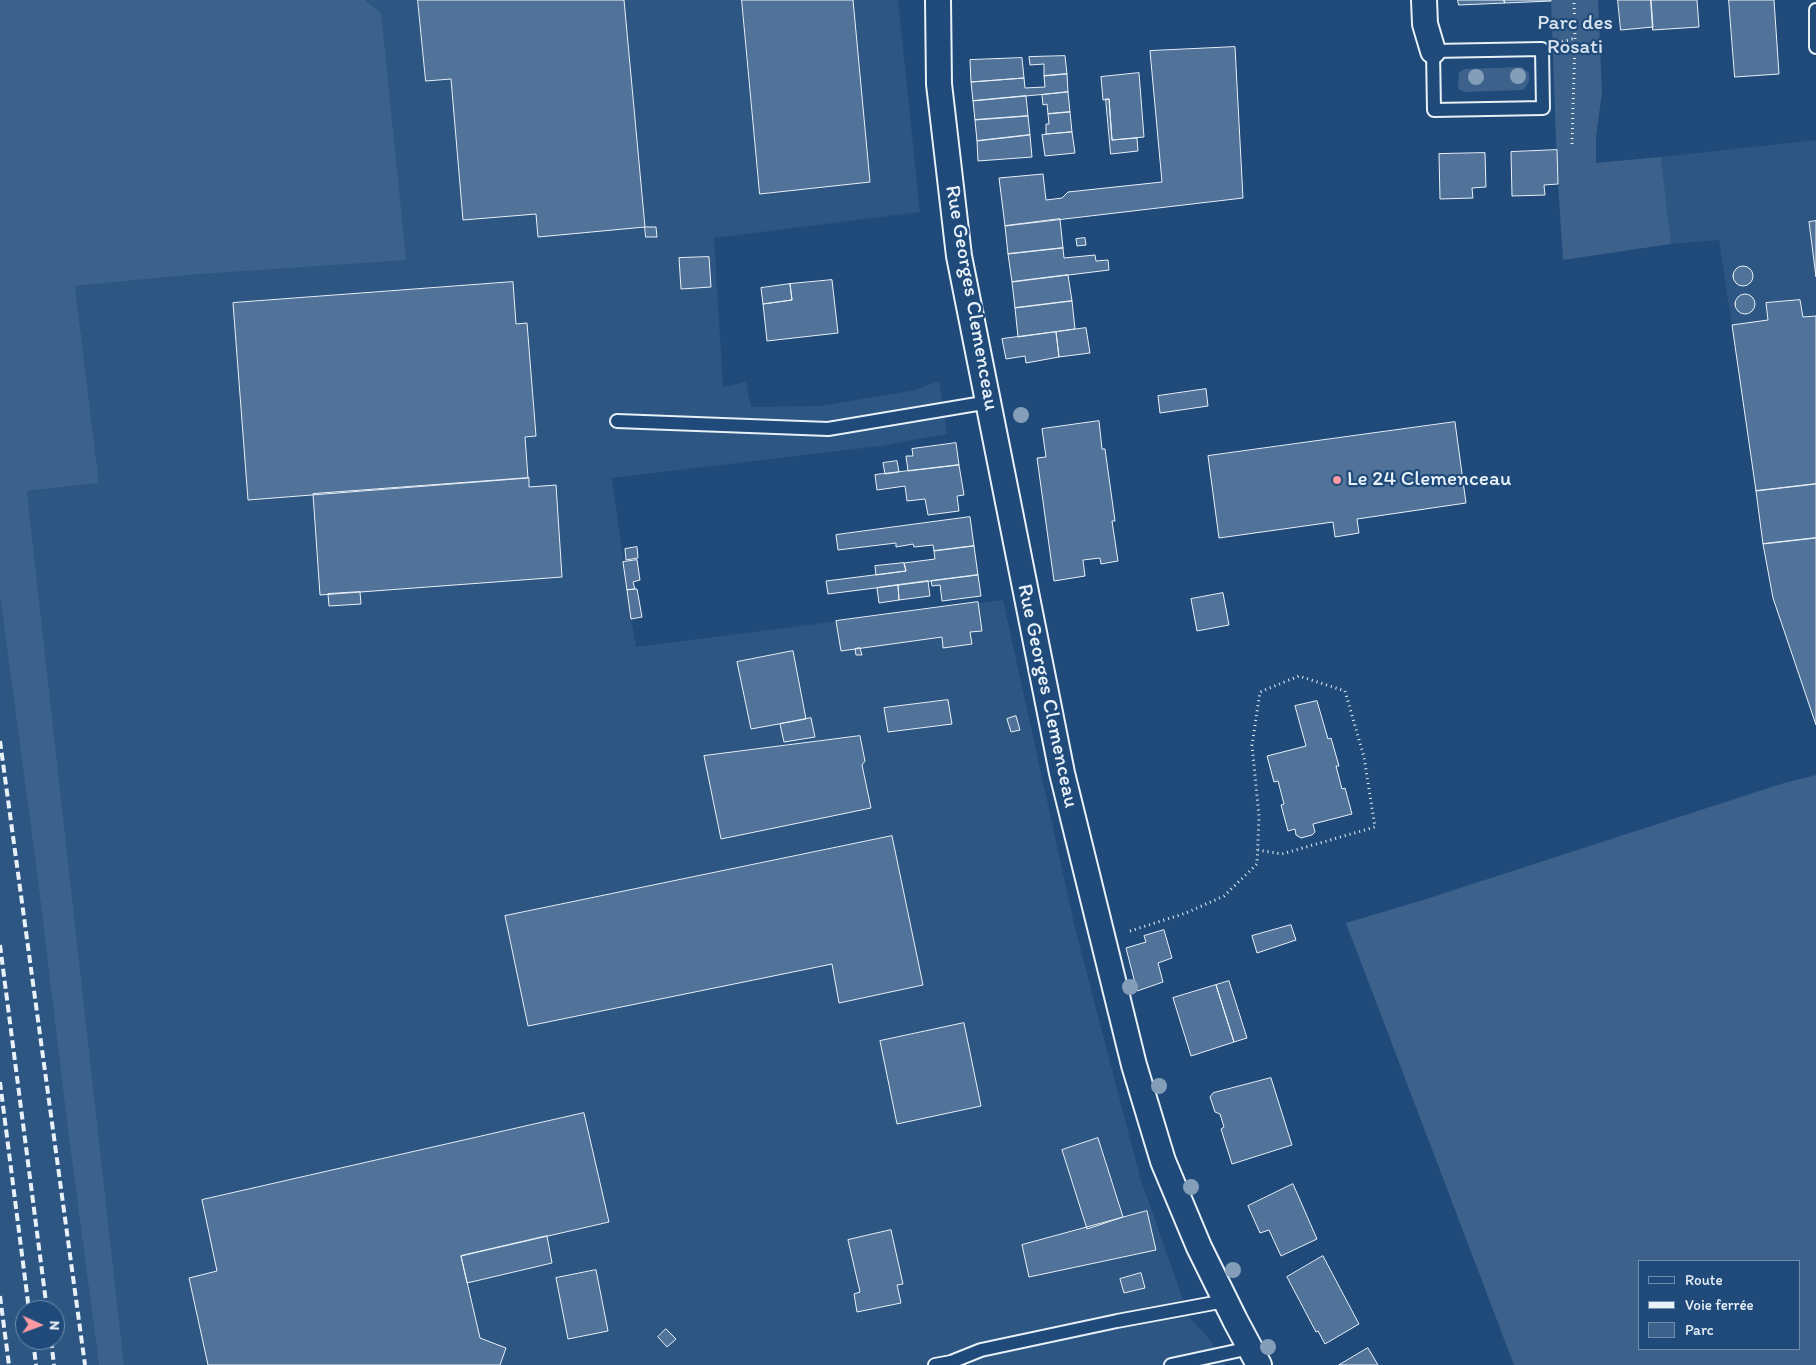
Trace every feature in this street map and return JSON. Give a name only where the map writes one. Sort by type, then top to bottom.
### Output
[{"type":"street","name":"Rue Georges Clemenceau","points":[[938,0],[939,84],[955,228],[972,328],[989,402],[1062,773],[1134,1065],[1163,1161],[1188,1223],[1225,1301],[1254,1356]]},
{"type":"street","points":[[1424,0],[1425,24],[1433,51]]},
{"type":"lane","points":[[1816,10],[1816,47]]},
{"type":"lane","points":[[1542,49],[1543,108],[1434,110],[1433,51],[1542,49]]},
{"type":"lane","points":[[617,421],[828,429],[989,402]]},
{"type":"lane","points":[[935,1365],[951,1362],[981,1350],[1117,1321],[1225,1301]]},
{"type":"lane","points":[[1171,1365],[1254,1356]]},
{"type":"path","points":[[1572,144],[1575,38],[1574,0]]},
{"type":"path","points":[[1135,930],[1224,896],[1257,864],[1259,816],[1252,744],[1260,692],[1299,676],[1345,691],[1364,757],[1375,827],[1282,854],[1258,850]]},
{"type":"shaded area","points":[[365,0],[898,0],[920,212],[714,238],[723,387],[746,382],[751,407],[821,406],[915,390],[939,381],[947,434],[880,446],[612,478],[636,647],[1003,600],[1075,928],[1140,1177],[1189,1317],[1210,1340],[1225,1365],[124,1365],[27,491],[99,483],[75,286],[200,274],[381,13]]},
{"type":"shaded area","points":[[1816,140],[1816,725],[1773,598],[1719,240],[1671,244],[1661,157]]},
{"type":"shaded area","points":[[0,596],[38,881],[99,1365],[0,1365]]},
{"type":"green space","points":[[0,0],[365,0],[381,13],[406,260],[200,274],[75,286],[99,483],[27,491],[124,1365],[99,1365],[0,596]]},
{"type":"green space","name":"Parc des Rosati","points":[[1551,0],[1598,0],[1602,93],[1596,136],[1596,163],[1661,157],[1671,244],[1563,260],[1557,167]]},
{"type":"green space","points":[[1522,67],[1529,73],[1529,82],[1523,90],[1465,92],[1458,89],[1459,72],[1465,69]]},
{"type":"green space","points":[[1816,775],[1816,1365],[1514,1365],[1346,923],[1423,900],[1781,784]]},
{"type":"building","points":[[418,0],[624,0],[645,227],[538,237],[536,214],[463,220],[451,79],[426,81]]},
{"type":"building","points":[[742,0],[853,0],[870,182],[760,194]]},
{"type":"building","points":[[1458,0],[1504,0],[1505,3],[1459,5]]},
{"type":"building","points":[[1504,0],[1551,0],[1551,1],[1505,3]]},
{"type":"building","points":[[1618,0],[1651,0],[1653,27],[1621,30]]},
{"type":"building","points":[[1651,0],[1697,0],[1699,27],[1653,30]]},
{"type":"building","points":[[1729,0],[1774,0],[1779,74],[1735,77]]},
{"type":"building","points":[[1235,47],[1243,198],[1005,226],[999,178],[1043,174],[1046,200],[1062,198],[1068,192],[1162,182],[1150,51]]},
{"type":"building","points":[[1065,56],[1067,74],[1044,76],[1044,64],[1030,65],[1029,57]]},
{"type":"building","points":[[1022,58],[1024,78],[971,82],[970,60]]},
{"type":"building","points":[[1139,73],[1144,137],[1112,140],[1109,99],[1103,100],[1101,77]]},
{"type":"building","points":[[1067,74],[1068,92],[973,101],[971,82],[1024,78],[1025,88],[1045,87],[1044,76]]},
{"type":"building","points":[[1068,92],[1070,112],[1048,114],[1047,104],[1043,105],[1042,95]]},
{"type":"building","points":[[1026,96],[1028,116],[975,120],[973,101]]},
{"type":"building","points":[[1106,99],[1109,99],[1112,140],[1137,138],[1138,151],[1111,154]]},
{"type":"building","points":[[1070,112],[1072,132],[1046,134],[1046,124],[1049,124],[1048,114]]},
{"type":"building","points":[[1028,116],[1030,135],[977,141],[975,120]]},
{"type":"building","points":[[1072,132],[1075,153],[1045,156],[1042,135]]},
{"type":"building","points":[[1030,135],[1032,157],[978,161],[977,141]]},
{"type":"building","points":[[1557,150],[1558,184],[1544,185],[1545,195],[1512,196],[1511,152]]},
{"type":"building","points":[[1485,153],[1486,187],[1472,188],[1473,198],[1440,199],[1439,154]]},
{"type":"building","points":[[1060,219],[1063,248],[1008,254],[1005,226]]},
{"type":"building","points":[[1816,221],[1816,277],[1809,222]]},
{"type":"building","points":[[645,227],[656,227],[657,237],[646,237]]},
{"type":"building","points":[[1085,238],[1086,245],[1077,246],[1076,239]]},
{"type":"building","points":[[1063,248],[1064,258],[1095,255],[1096,261],[1108,260],[1109,270],[1012,282],[1008,254]]},
{"type":"building","points":[[709,257],[711,287],[681,289],[679,258]]},
{"type":"building","points":[[1743,266],[1750,269],[1753,276],[1750,283],[1743,286],[1736,283],[1733,276],[1736,269]]},
{"type":"building","points":[[1068,275],[1072,301],[1015,308],[1012,282]]},
{"type":"building","points":[[832,280],[838,333],[767,341],[763,304],[792,300],[790,284]]},
{"type":"building","points":[[513,282],[516,324],[527,323],[536,436],[525,437],[528,478],[248,500],[233,303]]},
{"type":"building","points":[[790,284],[792,300],[763,304],[761,288]]},
{"type":"building","points":[[1745,294],[1752,297],[1755,304],[1752,311],[1745,314],[1738,311],[1735,304],[1738,297]]},
{"type":"building","points":[[1800,300],[1803,317],[1816,316],[1816,484],[1756,491],[1732,325],[1768,320],[1766,303]]},
{"type":"building","points":[[1072,301],[1075,329],[1018,337],[1015,308]]},
{"type":"building","points":[[1086,328],[1090,353],[1059,357],[1056,332]]},
{"type":"building","points":[[1056,332],[1059,357],[1026,363],[1025,356],[1006,359],[1002,339]]},
{"type":"building","points":[[1206,389],[1208,406],[1160,413],[1158,396]]},
{"type":"building","points":[[1099,421],[1102,449],[1105,449],[1115,521],[1112,521],[1118,561],[1101,564],[1100,558],[1083,560],[1085,576],[1054,581],[1037,458],[1046,457],[1042,429]]},
{"type":"building","name":"Le 24 Clemenceau","points":[[1455,422],[1466,503],[1357,519],[1359,533],[1335,537],[1333,522],[1219,538],[1208,456]]},
{"type":"building","points":[[956,443],[959,465],[908,471],[906,456],[913,456],[912,449]]},
{"type":"building","points":[[897,461],[899,472],[885,474],[883,463]]},
{"type":"building","points":[[959,465],[964,495],[957,496],[959,511],[928,515],[925,499],[907,501],[905,486],[877,490],[875,475]]},
{"type":"building","points":[[529,478],[529,487],[556,485],[562,577],[320,595],[313,494]]},
{"type":"building","points":[[1816,484],[1816,538],[1763,544],[1756,491]]},
{"type":"building","points":[[970,517],[974,546],[934,551],[933,545],[914,547],[913,544],[896,547],[896,543],[838,550],[836,535]]},
{"type":"building","points":[[1816,538],[1816,725],[1773,598],[1763,544]]},
{"type":"building","points":[[974,546],[978,575],[828,594],[826,581],[906,571],[904,563],[935,559],[934,551]]},
{"type":"building","points":[[637,547],[638,558],[626,560],[625,549]]},
{"type":"building","points":[[637,560],[640,580],[633,582],[635,589],[627,590],[623,562]]},
{"type":"building","points":[[904,563],[906,571],[876,575],[875,566]]},
{"type":"building","points":[[978,575],[981,596],[942,601],[940,585],[932,586],[931,581]]},
{"type":"building","points":[[928,581],[930,596],[899,600],[898,585]]},
{"type":"building","points":[[898,585],[899,600],[879,603],[877,588]]},
{"type":"building","points":[[637,589],[642,617],[631,619],[627,590]]},
{"type":"building","points":[[360,592],[361,604],[329,606],[328,594]]},
{"type":"building","points":[[1223,593],[1229,625],[1197,631],[1191,599]]},
{"type":"building","points":[[978,602],[982,631],[970,632],[972,644],[943,648],[942,637],[841,651],[836,621]]},
{"type":"building","points":[[860,648],[862,655],[856,655],[855,649]]},
{"type":"building","points":[[793,651],[806,719],[751,729],[737,662]]},
{"type":"building","points":[[948,700],[952,724],[888,732],[884,708]]},
{"type":"building","points":[[1317,701],[1328,739],[1331,738],[1339,766],[1336,766],[1342,789],[1345,788],[1352,814],[1313,824],[1315,832],[1312,835],[1301,838],[1296,835],[1295,829],[1288,831],[1281,805],[1284,804],[1278,781],[1274,782],[1267,756],[1306,746],[1295,706]]},
{"type":"building","points":[[1016,716],[1020,730],[1011,732],[1007,719]]},
{"type":"building","points":[[811,718],[815,737],[784,742],[780,724]]},
{"type":"building","points":[[860,736],[865,761],[862,765],[871,808],[721,839],[704,756]]},
{"type":"building","points":[[892,836],[923,985],[839,1003],[832,964],[528,1026],[505,916]]},
{"type":"building","points":[[1291,925],[1296,940],[1257,953],[1252,936]]},
{"type":"building","points":[[1164,930],[1172,958],[1158,963],[1163,982],[1137,991],[1126,948],[1146,942],[1144,936]]},
{"type":"building","points":[[1229,981],[1247,1038],[1234,1042],[1216,985]]},
{"type":"building","points":[[1216,985],[1234,1042],[1191,1056],[1173,998]]},
{"type":"building","points":[[964,1023],[981,1106],[897,1124],[880,1041]]},
{"type":"building","points":[[1271,1078],[1292,1145],[1232,1164],[1221,1129],[1224,1127],[1220,1114],[1215,1112],[1210,1097],[1213,1093]]},
{"type":"building","points":[[584,1113],[609,1222],[461,1256],[480,1338],[506,1348],[500,1365],[208,1365],[189,1278],[217,1271],[202,1200]]},
{"type":"building","points":[[1098,1138],[1123,1217],[1087,1229],[1062,1150]]},
{"type":"building","points":[[1293,1184],[1317,1239],[1281,1256],[1269,1230],[1260,1233],[1248,1206]]},
{"type":"building","points":[[1147,1211],[1156,1250],[1029,1277],[1022,1245]]},
{"type":"building","points":[[891,1230],[903,1284],[897,1285],[901,1303],[857,1312],[854,1294],[860,1292],[848,1240]]},
{"type":"building","points":[[547,1236],[552,1263],[467,1283],[461,1256]]},
{"type":"building","points":[[1323,1256],[1359,1324],[1325,1344],[1318,1331],[1316,1332],[1287,1277]]},
{"type":"building","points":[[596,1270],[608,1331],[568,1339],[556,1278]]},
{"type":"building","points":[[1141,1273],[1145,1288],[1124,1293],[1120,1279]]},
{"type":"building","points":[[666,1329],[676,1339],[667,1347],[658,1337]]},
{"type":"building","points":[[1368,1348],[1378,1365],[1339,1365]]},
{"type":"railway","points":[[0,741],[85,1365]]},
{"type":"railway","points":[[0,945],[46,1300]]},
{"type":"railway","points":[[0,1082],[28,1300]]},
{"type":"railway","points":[[0,1296],[9,1365]]},
{"type":"railway","points":[[34,1350],[36,1365]]},
{"type":"railway","points":[[52,1350],[54,1365]]},
{"type":"place","name":"Le 24 Clemenceau","points":[[1337,480]]}]
